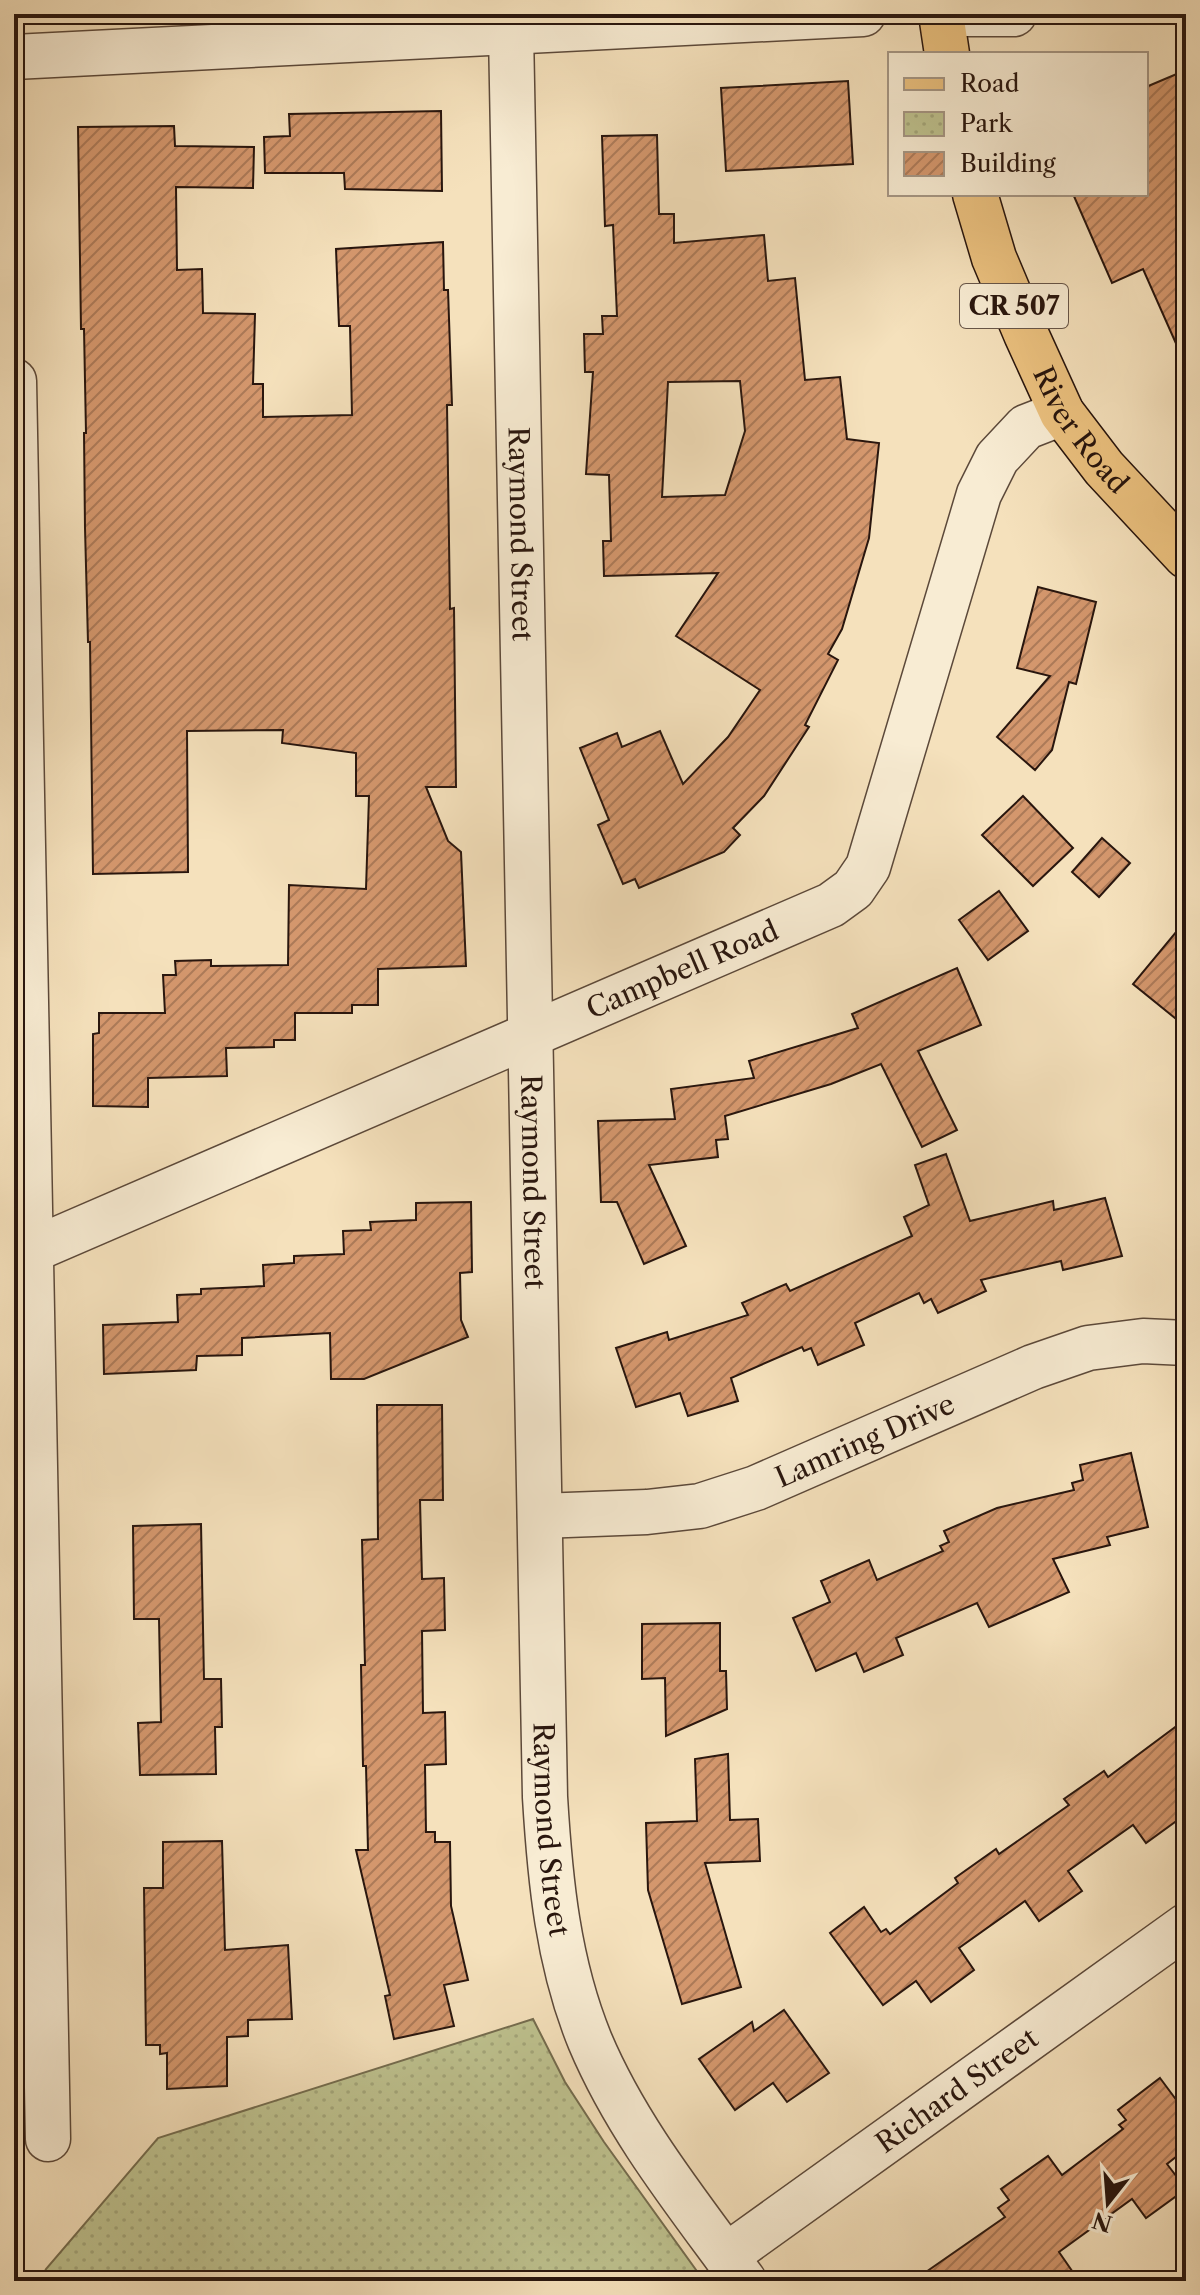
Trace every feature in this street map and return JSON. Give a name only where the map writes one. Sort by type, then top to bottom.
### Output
[{"type":"main road","points":[[941,14],[947,52]]},
{"type":"main road","name":"River Road","points":[[976,196],[994,258],[1062,413],[1104,468],[1186,556]]},
{"type":"street","points":[[14,57],[218,30],[511,32],[688,18],[845,14]]},
{"type":"street","points":[[952,14],[1014,14]]},
{"type":"street","name":"Raymond Street","points":[[511,32],[545,1797],[549,1859],[556,1922],[572,1987],[590,2040],[616,2095],[647,2146],[735,2268]]},
{"type":"street","points":[[14,381],[23,1254],[48,2139]]},
{"type":"street","name":"Campbell Road","points":[[23,1254],[831,905],[853,889],[868,867],[979,494],[997,458],[1026,427],[1062,413]]},
{"type":"street","name":"Lamring Drive","points":[[540,1516],[647,1512],[700,1506],[756,1488],[1019,1373],[1088,1348],[1143,1341],[1186,1343]]},
{"type":"street","name":"Richard Street","points":[[735,2268],[1186,1926]]},
{"type":"green space","points":[[533,2019],[565,2082],[604,2142],[704,2281],[40,2281],[46,2269],[158,2138]]},
{"type":"building","points":[[1186,70],[1186,366],[1143,269],[1112,283],[1074,196],[1148,196],[1148,86]]},
{"type":"building","points":[[848,81],[853,164],[726,171],[721,88]]},
{"type":"building","points":[[441,111],[442,191],[345,189],[344,173],[265,173],[264,137],[290,136],[289,114]]},
{"type":"building","points":[[174,126],[175,146],[254,147],[253,188],[176,187],[177,270],[202,269],[203,313],[255,314],[253,384],[263,384],[263,417],[352,415],[350,326],[339,326],[336,249],[443,242],[452,405],[447,405],[456,787],[426,787],[448,841],[461,852],[466,966],[378,969],[378,1005],[352,1005],[352,1013],[295,1013],[295,1040],[274,1040],[274,1047],[226,1048],[227,1076],[148,1078],[148,1107],[93,1106],[93,1034],[99,1033],[99,1013],[165,1013],[163,975],[176,975],[175,961],[211,960],[211,966],[288,965],[289,885],[366,889],[369,796],[356,796],[356,753],[282,743],[283,730],[187,731],[188,872],[93,874],[78,127]]},
{"type":"building","points":[[657,135],[659,214],[674,214],[674,243],[764,235],[768,281],[795,278],[805,380],[840,377],[847,439],[879,443],[869,538],[842,629],[828,654],[838,660],[805,725],[809,727],[764,796],[733,828],[740,835],[724,852],[639,888],[635,879],[623,884],[598,825],[609,820],[580,748],[617,733],[622,747],[660,731],[683,784],[728,737],[760,690],[676,636],[718,573],[604,576],[603,541],[611,541],[609,475],[586,474],[593,372],[585,372],[584,334],[603,334],[602,316],[617,316],[613,225],[605,226],[602,136]],"holes":[[[740,381],[745,431],[725,495],[662,497],[668,382]]]},
{"type":"building","points":[[1038,587],[1096,602],[1076,684],[1069,682],[1052,750],[1035,770],[997,737],[1050,676],[1017,668]]},
{"type":"building","points":[[1023,796],[1073,848],[1033,886],[982,835]]},
{"type":"building","points":[[1102,838],[1130,863],[1099,897],[1072,872]]},
{"type":"building","points":[[999,891],[1028,931],[988,960],[959,920]]},
{"type":"building","points":[[1186,920],[1186,1027],[1133,984]]},
{"type":"building","points":[[957,968],[981,1025],[918,1051],[957,1130],[922,1147],[881,1064],[831,1084],[725,1116],[728,1139],[716,1140],[718,1157],[649,1165],[686,1246],[644,1264],[617,1202],[601,1202],[598,1121],[675,1119],[671,1089],[754,1078],[749,1061],[858,1028],[852,1014]]},
{"type":"building","points":[[946,1154],[970,1221],[1053,1201],[1054,1210],[1105,1198],[1122,1256],[1063,1270],[1061,1261],[981,1280],[986,1291],[938,1313],[931,1299],[924,1303],[919,1293],[855,1323],[864,1345],[818,1365],[811,1348],[804,1351],[802,1347],[731,1378],[738,1401],[688,1416],[680,1393],[636,1407],[616,1348],[667,1332],[669,1340],[748,1315],[742,1303],[786,1284],[790,1291],[912,1236],[904,1217],[929,1205],[915,1165]]},
{"type":"building","points":[[471,1202],[472,1272],[460,1273],[461,1320],[468,1337],[364,1379],[331,1379],[330,1333],[242,1338],[242,1355],[197,1356],[196,1370],[104,1374],[103,1325],[178,1322],[177,1295],[201,1294],[201,1289],[264,1286],[263,1265],[294,1263],[294,1256],[344,1254],[343,1231],[371,1230],[370,1222],[416,1220],[416,1203]]},
{"type":"building","points":[[377,1405],[442,1405],[443,1500],[420,1500],[422,1579],[444,1578],[445,1630],[422,1631],[423,1713],[445,1712],[446,1764],[425,1765],[426,1832],[435,1832],[435,1842],[450,1842],[451,1906],[468,1980],[444,1985],[454,2026],[394,2039],[385,1996],[390,1995],[356,1850],[368,1850],[361,1665],[365,1665],[362,1540],[378,1539]]},
{"type":"building","points":[[1131,1453],[1148,1527],[1107,1537],[1110,1545],[1053,1559],[1069,1592],[989,1627],[977,1603],[896,1638],[903,1655],[864,1672],[856,1653],[816,1671],[793,1618],[830,1602],[821,1581],[869,1560],[877,1580],[943,1551],[940,1546],[949,1542],[944,1531],[997,1508],[1074,1490],[1072,1483],[1083,1480],[1080,1465]]},
{"type":"building","points":[[201,1524],[204,1679],[221,1679],[222,1727],[215,1727],[216,1774],[140,1775],[138,1723],[161,1722],[159,1619],[134,1619],[133,1526]]},
{"type":"building","points":[[720,1623],[720,1671],[726,1671],[727,1709],[666,1736],[665,1678],[642,1679],[642,1624]]},
{"type":"building","points":[[1186,1719],[1186,1814],[1146,1843],[1133,1825],[1068,1871],[1082,1891],[1039,1921],[1025,1901],[959,1948],[974,1970],[931,2002],[916,1981],[883,2005],[830,1933],[864,1907],[881,1932],[886,1929],[890,1934],[958,1883],[955,1878],[996,1849],[999,1854],[1069,1805],[1064,1799],[1104,1771],[1108,1777]]},
{"type":"building","points":[[728,1754],[730,1820],[758,1819],[760,1861],[705,1863],[741,1987],[682,2004],[648,1890],[646,1823],[697,1821],[695,1759]]},
{"type":"building","points":[[222,1841],[225,1950],[288,1945],[292,2019],[248,2020],[248,2036],[227,2037],[227,2086],[167,2089],[167,2053],[160,2054],[160,2045],[146,2045],[144,1888],[163,1888],[163,1842]]},
{"type":"building","points":[[784,2010],[829,2073],[787,2102],[773,2083],[735,2110],[699,2059],[752,2022],[754,2031]]},
{"type":"building","points":[[1160,2078],[1186,2113],[1186,2149],[1167,2164],[1186,2189],[1146,2218],[1132,2199],[1059,2252],[1079,2281],[913,2281],[1005,2217],[998,2208],[1009,2200],[1001,2189],[1048,2156],[1062,2175],[1123,2129],[1119,2125],[1126,2120],[1118,2110]]}]
